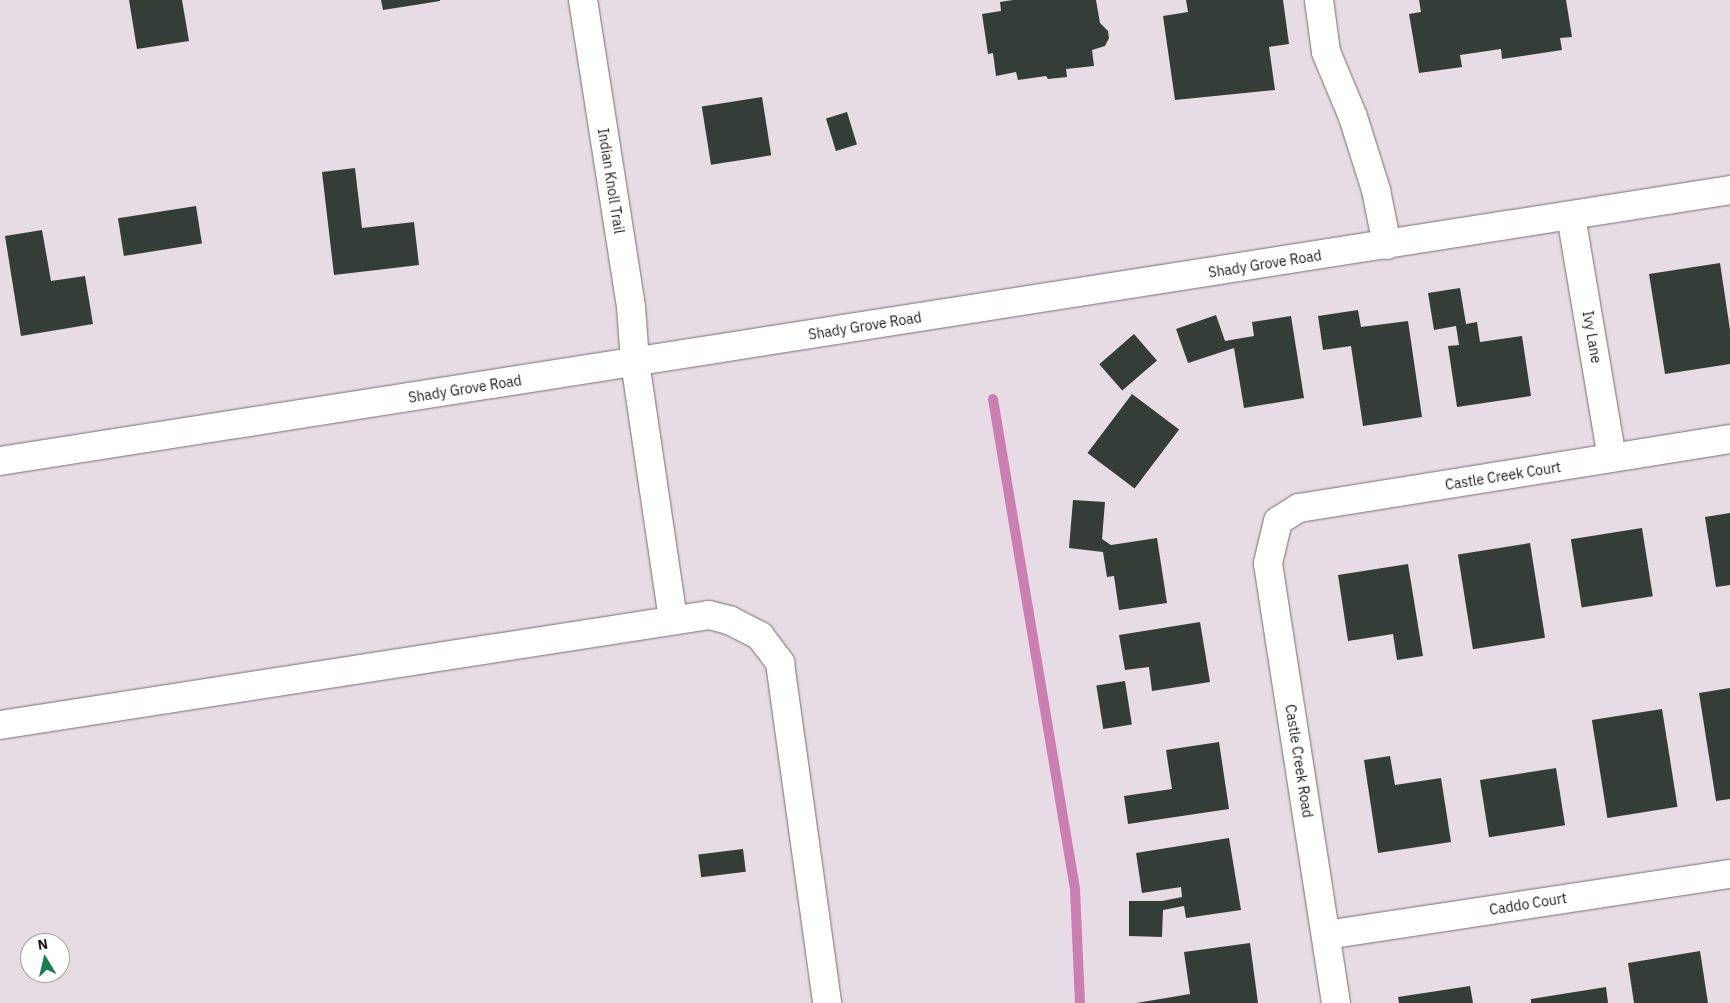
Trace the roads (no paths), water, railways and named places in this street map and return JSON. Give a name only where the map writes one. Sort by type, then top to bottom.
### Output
[{"type":"street","name":"Indian Knoll Trail","points":[[583,0],[631,307],[635,362],[673,620]]},
{"type":"street","points":[[1319,0],[1326,52],[1376,190],[1388,245]]},
{"type":"street","name":"Shady Grove Road","points":[[0,461],[1730,190]]},
{"type":"street","name":"Ivy Lane","points":[[1571,216],[1612,458]]},
{"type":"street","name":"Castle Creek Court","points":[[1278,521],[1299,508],[1730,439]]},
{"type":"street","name":"Castle Creek Road","points":[[1278,521],[1268,563],[1336,1003]]},
{"type":"street","points":[[0,725],[708,614],[729,620],[760,636],[780,663],[827,1003]]},
{"type":"street","name":"Caddo Court","points":[[1326,935],[1730,874]]},
{"type":"waterway","points":[[993,399],[1075,889],[1080,1003]]}]
